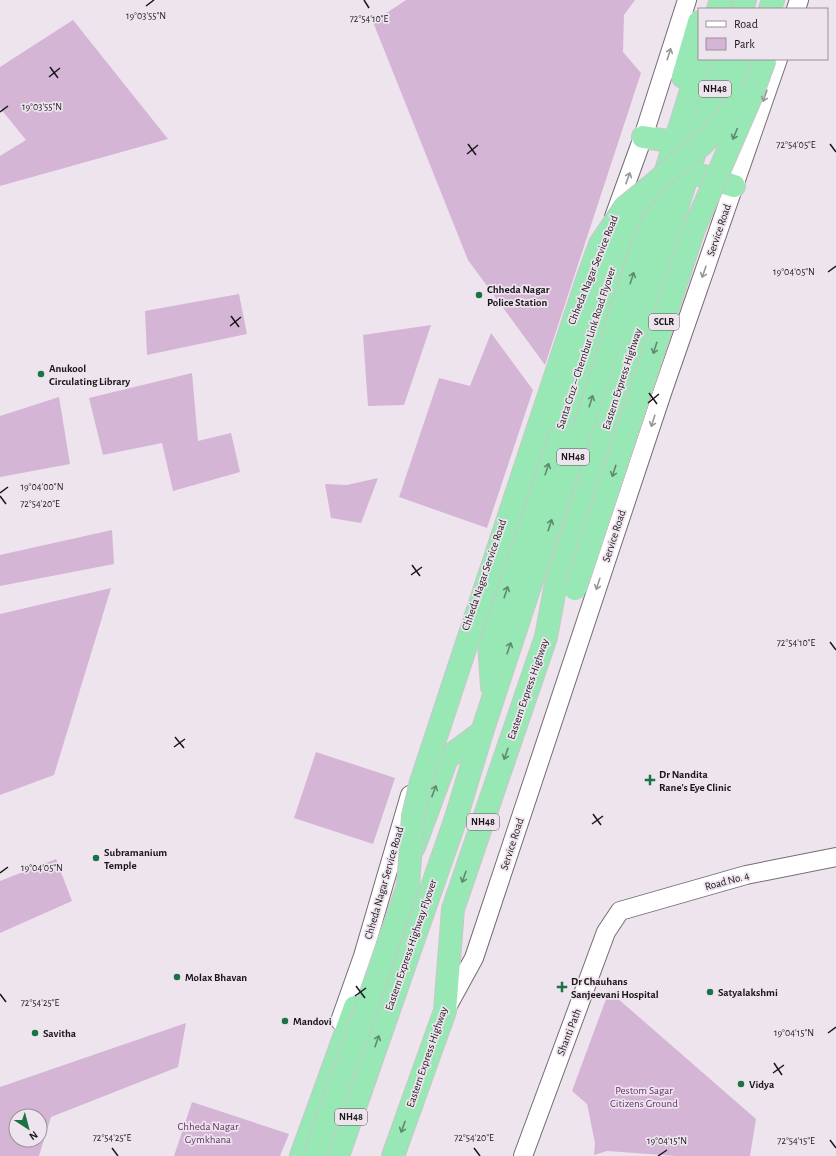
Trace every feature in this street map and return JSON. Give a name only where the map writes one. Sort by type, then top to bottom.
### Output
[{"type":"highway","points":[[652,215],[687,61],[698,25]]},
{"type":"highway","name":"NH48","points":[[652,215],[701,60]]},
{"type":"highway","name":"NH48","points":[[673,222],[725,60]]},
{"type":"highway","points":[[673,222],[741,60]]},
{"type":"highway","name":"Santa Cruz – Chembur Link Road Flyover","points":[[493,699],[489,642],[561,425],[619,242],[633,209],[651,186],[702,145],[729,115],[753,60]]},
{"type":"highway","name":"SCLR","points":[[546,637],[576,589],[694,229],[752,95],[764,60]]},
{"type":"highway","points":[[643,137],[669,141]]},
{"type":"highway","points":[[694,173],[734,186]]},
{"type":"highway","points":[[315,1156],[408,886],[413,816],[421,782],[600,244],[625,207],[651,186]]},
{"type":"highway","name":"Eastern Express Highway","points":[[482,732],[652,215]]},
{"type":"highway","name":"Eastern Express Highway","points":[[393,1156],[445,1011],[453,909],[546,637],[556,583],[673,222]]},
{"type":"highway","points":[[300,1156],[446,758],[482,732]]},
{"type":"highway","name":"Eastern Express Highway Flyover","points":[[338,1156],[364,1077],[456,818],[482,732]]},
{"type":"street","name":"Chheda Nagar Service Road","points":[[300,1156],[320,1076],[363,956],[402,819],[553,366],[596,270],[643,137],[687,0]]},
{"type":"street","name":"Service Road","points":[[445,1011],[474,958],[662,393],[778,60]]},
{"type":"street","name":"Road No. 4","points":[[620,910],[746,875],[836,857]]},
{"type":"street","name":"Shanti Path","points":[[523,1156],[606,932],[620,910]]},
{"type":"green space","points":[[406,0],[635,0],[624,15],[623,52],[641,73],[545,365],[468,260],[373,22]]},
{"type":"green space","points":[[73,20],[168,139],[0,186],[0,156],[26,140],[0,108],[0,67]]},
{"type":"green space","points":[[239,294],[247,334],[147,355],[145,311]]},
{"type":"green space","points":[[431,325],[404,405],[368,406],[363,335]]},
{"type":"green space","points":[[491,333],[533,390],[487,528],[399,497],[439,378],[470,386]]},
{"type":"green space","points":[[192,373],[198,441],[231,433],[240,472],[173,491],[162,443],[103,455],[89,398]]},
{"type":"green space","points":[[59,397],[70,464],[0,477],[0,416]]},
{"type":"green space","points":[[378,478],[361,523],[331,518],[325,484],[347,485]]},
{"type":"green space","points":[[112,530],[114,564],[0,586],[0,555]]},
{"type":"green space","points":[[111,588],[54,775],[0,795],[0,614]]},
{"type":"green space","points":[[316,752],[395,778],[373,844],[294,818]]},
{"type":"green space","points":[[56,859],[72,901],[0,933],[0,881]]},
{"type":"green space","name":"Pestom Sagar Citizens Ground","points":[[609,991],[756,1119],[750,1156],[676,1156],[607,1151],[594,1155],[595,1143],[587,1104],[572,1091]]},
{"type":"green space","points":[[186,1023],[178,1067],[51,1117],[48,1127],[48,1108],[8,1108],[8,1148],[41,1148],[39,1156],[0,1156],[0,1087]]},
{"type":"green space","name":"Chheda Nagar Gymkhana","points":[[192,1102],[289,1134],[280,1156],[174,1156]]},
{"type":"place","name":"Chheda Nagar Police Station","points":[[479,295]]},
{"type":"place","name":"Anukool Circulating Library","points":[[41,374]]},
{"type":"place","name":"Dr Nandita Rane's Eye Clinic","points":[[650,780]]},
{"type":"place","name":"Subramanium Temple","points":[[96,858]]},
{"type":"place","name":"Molax Bhavan","points":[[177,977]]},
{"type":"place","name":"Dr Chauhans Sanjeevani Hospital","points":[[562,987]]},
{"type":"place","name":"Satyalakshmi","points":[[710,992]]},
{"type":"place","name":"Mandovi","points":[[285,1021]]},
{"type":"place","name":"Savitha","points":[[35,1033]]},
{"type":"place","name":"Vidya","points":[[741,1084]]}]
